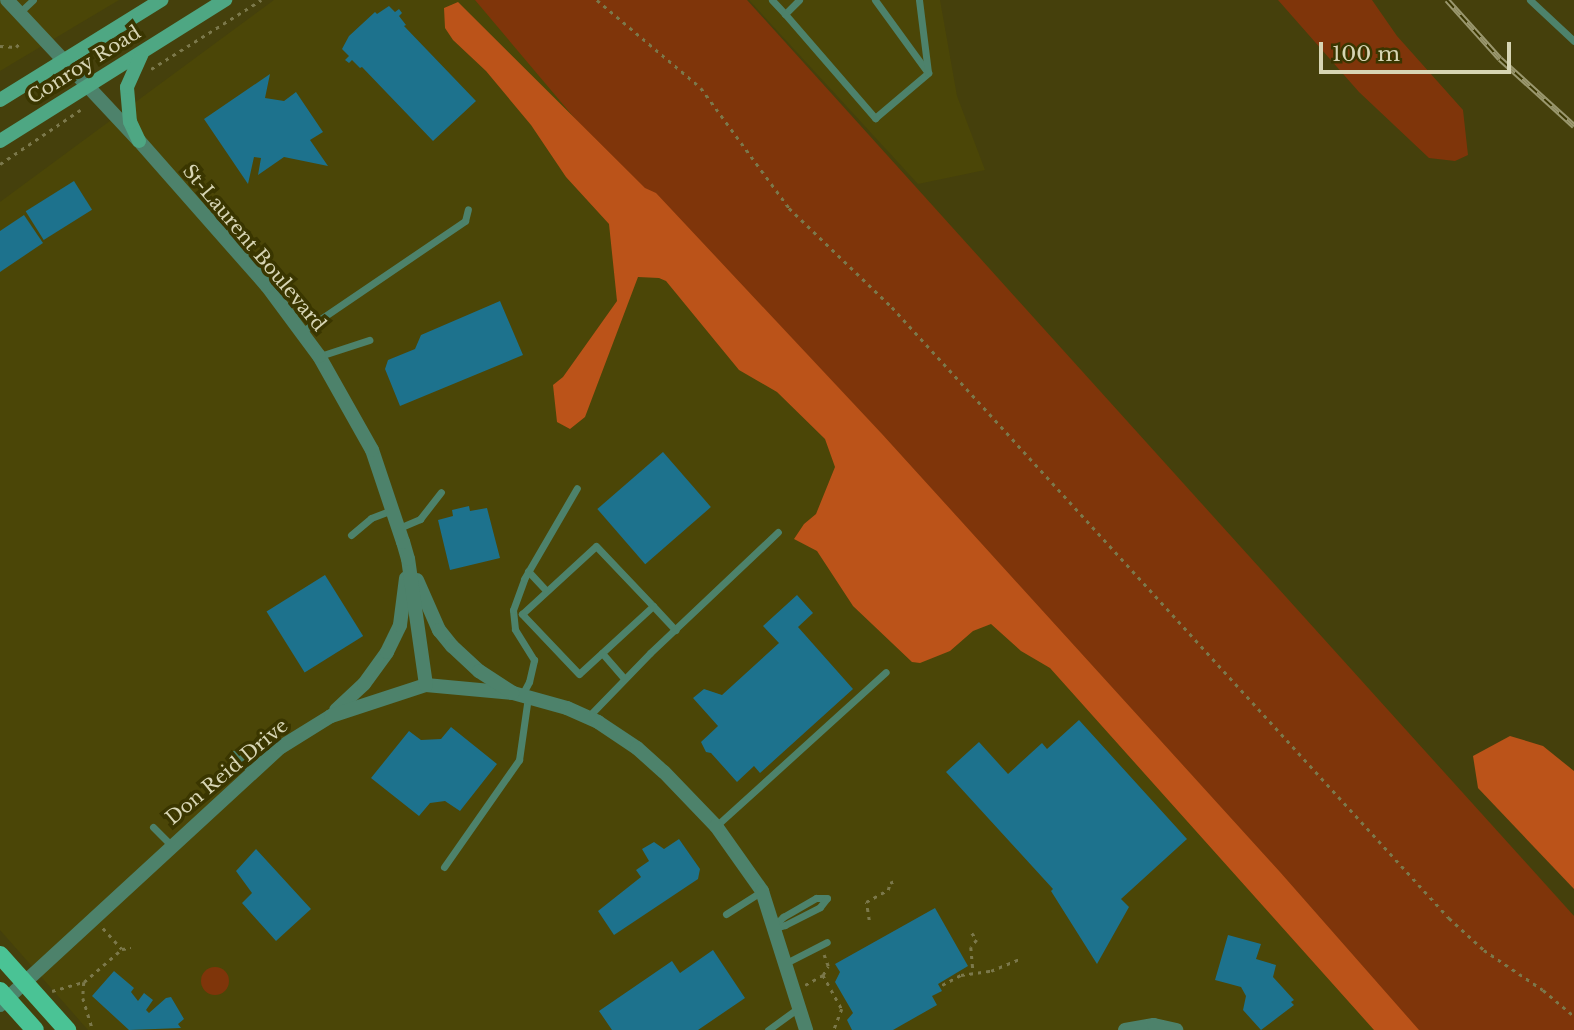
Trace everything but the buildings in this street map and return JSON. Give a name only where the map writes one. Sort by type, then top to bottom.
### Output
[{"type":"main road","name":"Conroy Road","points":[[0,100],[161,0]]},
{"type":"main road","name":"Conroy Road","points":[[0,141],[225,0]]},
{"type":"main road","points":[[139,141],[130,122],[127,87],[144,51]]},
{"type":"main road","points":[[0,955],[67,1030]]},
{"type":"main road","points":[[2,998],[35,1030]]},
{"type":"street","name":"St-Laurent Boulevard","points":[[6,0],[61,62],[139,141],[303,331],[319,356],[372,450],[398,528],[408,559],[426,685]]},
{"type":"street","points":[[408,559],[439,630],[479,671],[521,695]]},
{"type":"street","points":[[331,716],[364,684],[387,652],[400,625],[408,559]]},
{"type":"street","name":"Don Reid Drive","points":[[2,998],[25,983],[171,845],[281,747],[331,716],[426,685],[521,695],[587,718],[637,748],[716,826],[762,891],[797,1009],[806,1030]]},
{"type":"street","points":[[1125,1030],[1154,1024],[1176,1030]]},
{"type":"lane","points":[[19,13],[33,0]]},
{"type":"lane","points":[[772,0],[875,118],[928,73]]},
{"type":"lane","points":[[785,14],[799,0]]},
{"type":"lane","points":[[875,0],[928,73]]},
{"type":"lane","points":[[919,0],[928,73]]},
{"type":"lane","points":[[1530,0],[1574,41]]},
{"type":"lane","points":[[303,331],[465,221],[468,209]]},
{"type":"lane","points":[[319,356],[369,340]]},
{"type":"lane","points":[[444,867],[519,760],[521,695],[534,660],[515,629],[512,616],[528,571],[577,488]]},
{"type":"lane","points":[[398,528],[420,519],[441,492]]},
{"type":"lane","points":[[351,535],[371,518],[392,510]]},
{"type":"lane","points":[[587,718],[624,678],[778,532]]},
{"type":"lane","points":[[653,606],[579,674],[522,614],[596,546],[653,606],[675,630]]},
{"type":"lane","points":[[528,571],[546,590]]},
{"type":"lane","points":[[602,653],[624,678]]},
{"type":"lane","points":[[716,826],[886,672]]},
{"type":"lane","points":[[234,754],[252,772]]},
{"type":"lane","points":[[153,827],[171,845]]},
{"type":"lane","points":[[726,914],[762,891]]},
{"type":"lane","points":[[816,898],[827,898],[813,911],[785,925],[772,928],[783,916],[816,898]]},
{"type":"lane","points":[[783,964],[823,944]]},
{"type":"lane","points":[[768,1030],[797,1009]]},
{"type":"path","points":[[142,76],[169,56],[261,0]]},
{"type":"path","points":[[597,0],[701,88],[789,208],[892,307],[1449,918],[1484,950],[1543,990],[1574,1016]]},
{"type":"path","points":[[0,46],[16,47],[21,41]]},
{"type":"path","points":[[0,164],[80,110]]},
{"type":"path","points":[[869,920],[866,902],[897,880]]},
{"type":"path","points":[[101,927],[122,949]]},
{"type":"path","points":[[972,933],[976,940],[971,947],[973,972]]},
{"type":"path","points":[[805,985],[823,975],[828,965],[823,944]]},
{"type":"path","points":[[51,991],[84,982],[122,949],[131,948]]},
{"type":"path","points":[[942,985],[973,972],[990,971],[1021,958]]},
{"type":"path","points":[[823,975],[842,1009],[834,1030]]},
{"type":"path","points":[[84,982],[83,998],[93,1030]]},
{"type":"shaded area","points":[[0,0],[119,0],[0,71]]},
{"type":"shaded area","points":[[274,0],[478,0],[1381,1030],[88,1030],[0,930],[0,202]]},
{"type":"shaded area","points":[[475,0],[747,0],[1574,916],[1574,1030],[1381,1030],[841,434]]},
{"type":"shaded area","points":[[749,0],[940,0],[957,96],[985,170],[918,184]]},
{"type":"shaded area","points":[[1278,0],[1372,0],[1397,36],[1463,110],[1468,155],[1455,161],[1429,158],[1359,92]]},
{"type":"shaded area","points":[[458,2],[645,188],[656,193],[882,434],[1280,872],[1419,1030],[1374,1030],[1050,668],[1021,651],[991,624],[973,631],[950,651],[920,663],[912,662],[853,606],[817,551],[794,539],[804,524],[816,514],[835,467],[825,439],[777,392],[739,370],[666,281],[638,277],[585,417],[570,429],[557,422],[553,385],[563,377],[617,301],[609,224],[566,177],[531,125],[486,71],[453,40],[445,28],[444,8]]},
{"type":"shaded area","points":[[1510,736],[1543,746],[1574,771],[1574,889],[1478,788],[1473,756]]},
{"type":"shaded area","points":[[215,967],[225,971],[229,981],[225,991],[215,995],[205,991],[201,981],[205,971]]},
{"type":"railway","points":[[1447,0],[1500,59],[1574,126]]}]
